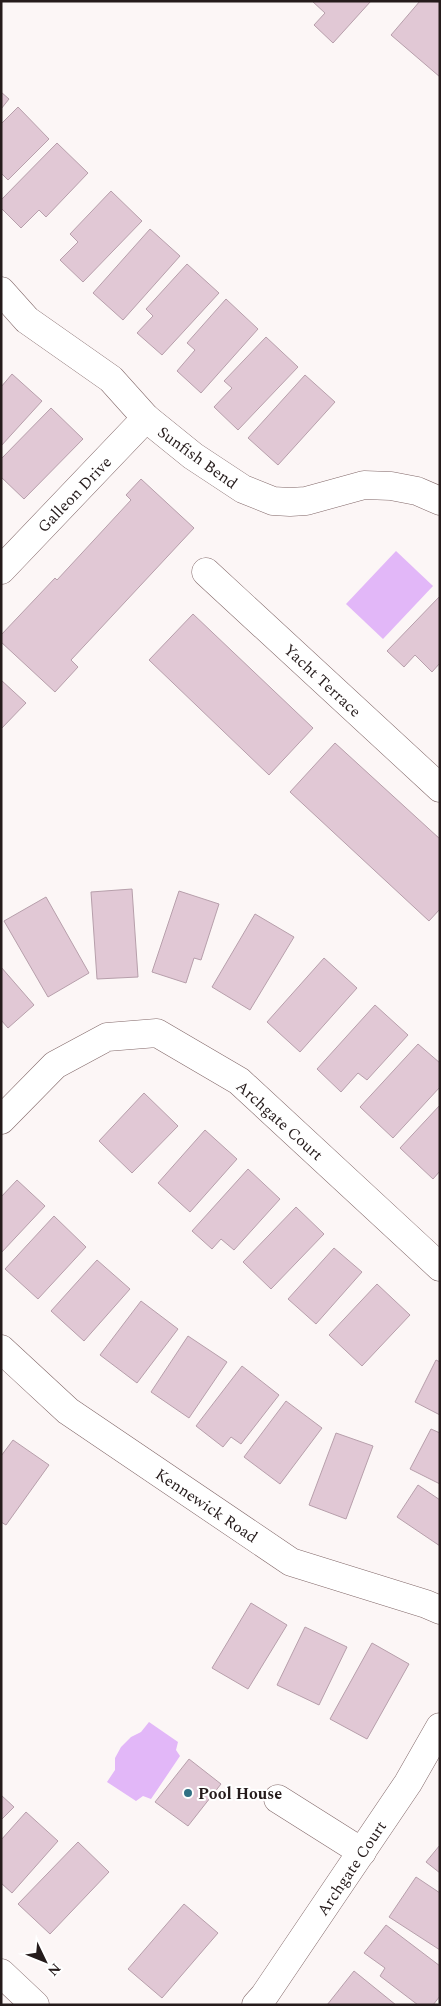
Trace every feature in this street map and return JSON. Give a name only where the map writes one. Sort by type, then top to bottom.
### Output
[{"type":"street","name":"Sunfish Bend","points":[[1,291],[27,320],[111,379],[146,418],[193,456],[228,480],[258,496],[273,501],[306,501],[349,488],[378,485],[404,488],[440,501]]},
{"type":"street","name":"Galleon Drive","points":[[1,570],[146,418]]},
{"type":"street","name":"Yacht Terrace","points":[[206,572],[440,788]]},
{"type":"street","name":"Archgate Court","points":[[1,1120],[55,1065],[107,1037],[157,1033],[239,1081],[440,1267]]},
{"type":"street","name":"Kennewick Road","points":[[1,1349],[68,1411],[291,1562],[440,1610]]},
{"type":"street","name":"Archgate Court","points":[[256,2005],[408,1784],[440,1727]]},
{"type":"street","points":[[278,1799],[362,1852]]},
{"type":"street","points":[[1,1973],[36,2005]]},
{"type":"shaded area","points":[[396,551],[433,586],[383,639],[346,604]]},
{"type":"shaded area","points":[[149,1722],[178,1742],[176,1750],[180,1756],[151,1799],[143,1796],[136,1801],[107,1782],[115,1770],[115,1758],[121,1747],[131,1737],[141,1732]]},
{"type":"building","points":[[312,1],[371,1],[333,43],[314,25],[325,13]]},
{"type":"building","points":[[420,1],[440,2],[440,77],[391,35]]},
{"type":"building","points":[[1,92],[9,99],[1,109]]},
{"type":"building","points":[[18,107],[49,139],[8,180],[1,173],[1,124]]},
{"type":"building","points":[[57,143],[88,173],[46,217],[39,210],[21,228],[1,208],[1,200]]},
{"type":"building","points":[[111,191],[142,221],[83,282],[60,260],[78,242],[70,234]]},
{"type":"building","points":[[150,229],[180,256],[123,320],[93,293]]},
{"type":"building","points":[[187,264],[219,293],[162,355],[137,333],[153,316],[146,309]]},
{"type":"building","points":[[226,299],[258,329],[201,393],[177,371],[195,350],[187,343]]},
{"type":"building","points":[[266,337],[298,367],[238,430],[214,407],[232,388],[224,381]]},
{"type":"building","points":[[12,374],[42,401],[1,446],[1,387]]},
{"type":"building","points":[[305,375],[335,402],[278,465],[248,438]]},
{"type":"building","points":[[51,408],[83,439],[24,499],[1,477],[1,459]]},
{"type":"building","points":[[141,479],[194,528],[71,660],[78,667],[55,692],[1,642],[1,635],[55,578],[57,580],[131,500],[126,495]]},
{"type":"building","points":[[440,596],[440,663],[432,672],[415,655],[404,667],[387,651]]},
{"type":"building","points":[[193,614],[313,728],[269,775],[149,660]]},
{"type":"building","points":[[1,680],[26,703],[1,729]]},
{"type":"building","points":[[335,743],[440,839],[440,909],[429,921],[290,792]]},
{"type":"building","points":[[132,889],[138,977],[97,979],[91,892]]},
{"type":"building","points":[[179,891],[219,904],[201,960],[194,958],[186,983],[152,972]]},
{"type":"building","points":[[46,897],[89,973],[48,997],[4,921]]},
{"type":"building","points":[[255,914],[294,937],[250,1010],[212,987]]},
{"type":"building","points":[[324,958],[357,988],[300,1052],[267,1022]]},
{"type":"building","points":[[1,967],[34,1005],[8,1028],[1,1020]]},
{"type":"building","points":[[375,1005],[408,1035],[367,1080],[358,1073],[341,1092],[317,1069]]},
{"type":"building","points":[[418,1044],[440,1063],[440,1087],[393,1138],[360,1107]]},
{"type":"building","points":[[144,1093],[178,1126],[132,1173],[99,1141]]},
{"type":"building","points":[[440,1105],[440,1171],[433,1179],[400,1148]]},
{"type":"building","points":[[205,1130],[237,1159],[190,1212],[158,1183]]},
{"type":"building","points":[[248,1169],[280,1199],[234,1250],[221,1239],[212,1249],[192,1231]]},
{"type":"building","points":[[17,1180],[45,1206],[1,1253],[1,1197]]},
{"type":"building","points":[[296,1207],[324,1234],[271,1289],[243,1262]]},
{"type":"building","points":[[54,1216],[86,1247],[38,1299],[5,1269]]},
{"type":"building","points":[[334,1248],[362,1272],[316,1324],[288,1299]]},
{"type":"building","points":[[97,1260],[130,1289],[84,1341],[51,1311]]},
{"type":"building","points":[[377,1284],[410,1315],[362,1366],[329,1335]]},
{"type":"building","points":[[141,1301],[178,1329],[137,1383],[100,1355]]},
{"type":"building","points":[[188,1336],[227,1362],[189,1418],[151,1392]]},
{"type":"building","points":[[436,1360],[440,1362],[440,1415],[415,1402]]},
{"type":"building","points":[[242,1366],[279,1395],[241,1444],[231,1437],[223,1447],[196,1426]]},
{"type":"building","points":[[286,1401],[322,1428],[280,1484],[244,1457]]},
{"type":"building","points":[[431,1429],[440,1433],[440,1484],[410,1469]]},
{"type":"building","points":[[336,1433],[373,1446],[346,1519],[309,1505]]},
{"type":"building","points":[[13,1440],[49,1465],[6,1525],[1,1522],[1,1456]]},
{"type":"building","points":[[418,1485],[440,1500],[440,1546],[397,1517]]},
{"type":"building","points":[[251,1603],[287,1625],[248,1689],[212,1668]]},
{"type":"building","points":[[305,1627],[347,1647],[319,1705],[277,1685]]},
{"type":"building","points":[[372,1643],[409,1664],[367,1739],[330,1719]]},
{"type":"building","name":"Pool House","points":[[189,1759],[221,1784],[188,1826],[155,1802]]},
{"type":"building","points":[[1,1795],[14,1807],[1,1820]]},
{"type":"building","points":[[26,1812],[58,1841],[12,1893],[1,1883],[1,1840]]},
{"type":"building","points":[[78,1842],[109,1872],[50,1934],[18,1904]]},
{"type":"building","points":[[440,1845],[440,1873],[426,1862]]},
{"type":"building","points":[[416,1877],[440,1893],[440,1950],[389,1917]]},
{"type":"building","points":[[184,1904],[218,1933],[162,1998],[128,1969]]},
{"type":"building","points":[[386,1925],[440,1966],[440,1996],[433,2005],[418,2005],[380,1976],[385,1968],[364,1953]]},
{"type":"building","points":[[354,1971],[396,2005],[327,2005]]},
{"type":"place","name":"Pool House","points":[[188,1793]]}]
